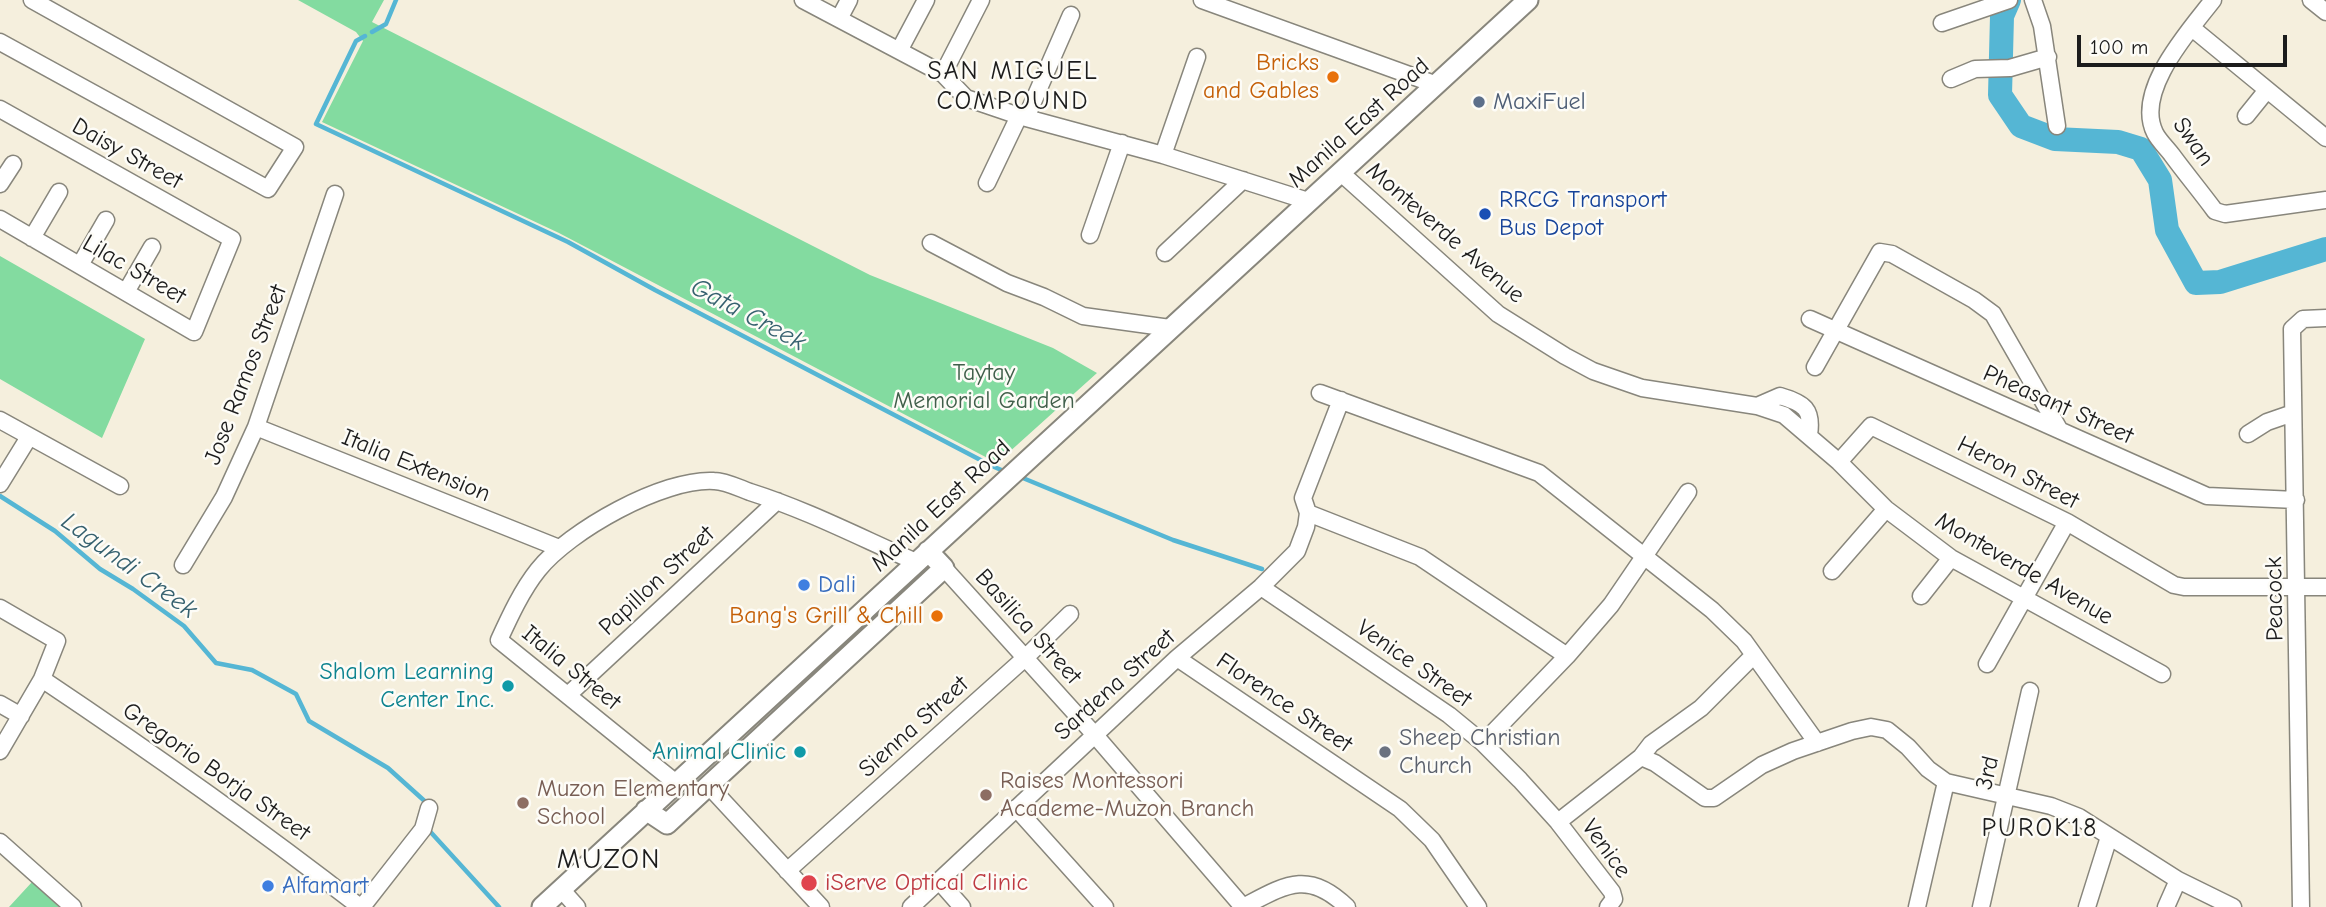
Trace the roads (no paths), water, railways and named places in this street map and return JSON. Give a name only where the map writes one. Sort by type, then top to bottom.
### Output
[{"type":"main road","name":"Manila East Road","points":[[542,907],[1528,0]]},
{"type":"main road","points":[[646,810],[667,824],[829,676],[944,568],[922,557]]},
{"type":"main road","points":[[812,657],[829,676]]},
{"type":"main road","points":[[693,768],[709,786]]},
{"type":"street","points":[[0,42],[268,189],[295,147],[32,0]]},
{"type":"street","points":[[803,0],[840,17],[943,74],[966,98],[1022,117],[1163,155],[1308,201]]},
{"type":"street","points":[[840,17],[849,0]]},
{"type":"street","points":[[900,49],[926,0]]},
{"type":"street","points":[[943,74],[981,0]]},
{"type":"street","points":[[1202,0],[1437,85]]},
{"type":"street","points":[[1942,23],[2009,0]]},
{"type":"street","points":[[2033,0],[2048,57],[2057,126]]},
{"type":"street","name":"Swan","points":[[2213,0],[2160,75],[2150,114],[2155,133],[2215,211],[2225,214],[2326,200]]},
{"type":"street","points":[[2311,0],[2326,12]]},
{"type":"street","points":[[987,183],[1071,15]]},
{"type":"street","points":[[2192,28],[2326,138]]},
{"type":"street","points":[[1163,155],[1197,57]]},
{"type":"street","points":[[1951,79],[1976,69],[2010,68],[2048,57]]},
{"type":"street","points":[[2246,116],[2267,90]]},
{"type":"street","name":"Daisy Street","points":[[0,109],[232,239]]},
{"type":"street","points":[[1090,235],[1122,143]]},
{"type":"street","points":[[0,184],[13,163]]},
{"type":"street","name":"Monteverde Avenue","points":[[1340,172],[1498,314],[1565,356],[1593,371],[1642,388],[1757,406],[1784,415],[1839,462],[1886,509],[1951,558],[2162,674]]},
{"type":"street","points":[[1165,253],[1243,180]]},
{"type":"street","points":[[32,238],[59,192]]},
{"type":"street","name":"Jose Ramos Street","points":[[183,565],[224,497],[256,427],[335,194]]},
{"type":"street","name":"Lilac Street","points":[[0,219],[194,332],[232,239]]},
{"type":"street","points":[[80,265],[106,220]]},
{"type":"street","points":[[930,243],[1007,283],[1083,316],[1170,328]]},
{"type":"street","points":[[126,292],[152,247]]},
{"type":"street","points":[[1815,367],[1880,252],[1892,254],[1974,300],[1993,314],[2059,429]]},
{"type":"street","name":"Peacock","points":[[2301,907],[2292,329],[2302,319],[2326,318]]},
{"type":"street","name":"Pheasant Street","points":[[1810,319],[2207,496],[2296,500]]},
{"type":"street","points":[[1320,393],[1539,473],[1712,610],[1744,641],[1817,743]]},
{"type":"street","name":"Sardena Street","points":[[911,907],[1094,734],[1177,658],[1261,587],[1297,551],[1308,513],[1303,498],[1341,400]]},
{"type":"street","points":[[2248,435],[2267,422],[2293,413]]},
{"type":"street","points":[[0,420],[120,486]]},
{"type":"street","name":"Heron Street","points":[[1839,462],[1871,426],[2067,522],[2174,585],[2298,586]]},
{"type":"street","name":"Italia Extension","points":[[256,427],[559,548]]},
{"type":"street","points":[[0,484],[29,436]]},
{"type":"street","name":"Italia Street","points":[[676,783],[499,640],[507,621],[538,570],[559,548],[587,527],[636,501],[675,487],[715,480],[922,557]]},
{"type":"street","points":[[1483,743],[1611,606],[1688,492]]},
{"type":"street","name":"Papillon Street","points":[[568,695],[777,501]]},
{"type":"street","points":[[1832,571],[1886,509]]},
{"type":"street","points":[[1308,513],[1420,557],[1567,656]]},
{"type":"street","points":[[1987,664],[2067,522]]},
{"type":"street","points":[[1921,596],[1951,558]]},
{"type":"street","name":"Basilica Street","points":[[944,568],[1094,734],[1243,907]]},
{"type":"street","points":[[2298,586],[2326,587]]},
{"type":"street","name":"Venice Street","points":[[1261,587],[1449,715],[1483,743],[1558,822]]},
{"type":"street","points":[[0,608],[57,641],[42,679],[0,751]]},
{"type":"street","name":"Sienna Street","points":[[788,871],[1025,658],[1070,614]]},
{"type":"street","points":[[1558,822],[1641,757],[1651,744],[1702,708],[1754,655]]},
{"type":"street","name":"Florence Street","points":[[1177,658],[1400,809],[1432,840],[1478,907]]},
{"type":"street","name":"Gregorio Borja Street","points":[[42,679],[162,759],[361,907]]},
{"type":"street","name":"3rd","points":[[1982,907],[2030,691]]},
{"type":"street","points":[[0,704],[21,716]]},
{"type":"street","points":[[1641,757],[1655,763],[1705,798],[1714,798],[1762,765],[1793,751],[1852,731],[1871,727],[1887,730],[1908,747],[1928,769],[1946,782],[2051,806],[2079,817],[2178,880],[2232,907]]},
{"type":"street","points":[[1917,907],[1946,782]]},
{"type":"street","points":[[709,786],[821,907]]},
{"type":"street","points":[[361,907],[422,829],[429,808]]},
{"type":"street","points":[[1016,808],[1105,907]]},
{"type":"street","name":"Venice","points":[[1558,822],[1612,892],[1614,899],[1609,905]]},
{"type":"street","points":[[2087,907],[2109,838]]},
{"type":"street","points":[[0,842],[73,907]]},
{"type":"street","points":[[2166,907],[2178,880]]},
{"type":"street","points":[[940,882],[962,907]]},
{"type":"street","points":[[1243,907],[1284,886],[1315,884],[1347,907]]},
{"type":"street","points":[[561,888],[577,907]]},
{"type":"waterway","name":"Gata Creek","points":[[372,32],[386,24],[396,0]]},
{"type":"waterway","points":[[2009,0],[2002,16],[2000,95],[2021,126],[2055,139],[2118,142],[2141,149],[2160,180],[2167,230],[2196,283],[2220,282],[2326,249]]},
{"type":"waterway","name":"Gata Creek","points":[[365,36],[356,41],[316,124],[568,242],[1006,472]]},
{"type":"waterway","name":"Gata Creek","points":[[1018,476],[1173,540],[1262,569]]},
{"type":"waterway","name":"Lagundi Creek","points":[[0,496],[55,531],[100,569],[184,626],[216,663],[252,670],[296,694],[309,721],[388,768],[429,805]]},
{"type":"waterway","name":"Lagundi Creek","points":[[426,827],[499,907]]},
{"type":"place","name":"Bricks and Gables","points":[[1333,77]]},
{"type":"place","name":"MaxiFuel","points":[[1479,102]]},
{"type":"place","name":"RRCG Transport Bus Depot","points":[[1485,214]]},
{"type":"place","name":"Dali","points":[[804,585]]},
{"type":"place","name":"Bang's Grill & Chill","points":[[937,616]]},
{"type":"place","name":"Shalom Learning Center Inc.","points":[[508,686]]},
{"type":"place","name":"Animal Clinic","points":[[800,752]]},
{"type":"place","name":"Sheep Christian Church","points":[[1385,752]]},
{"type":"place","name":"Raises Montessori Academe-Muzon Branch","points":[[986,795]]},
{"type":"place","name":"Muzon Elementary School","points":[[523,803]]},
{"type":"place","name":"iServe Optical Clinic","points":[[809,883]]},
{"type":"place","name":"Alfamart","points":[[268,886]]},
{"type":"district","name":"SAN MIGUEL COMPOUND","points":[[1013,87]]},
{"type":"district","name":"PUROK18","points":[[2040,829]]},
{"type":"district","name":"MUZON","points":[[609,860]]},
{"type":"park label","name":"Taytay Memorial Garden","points":[[984,387]]}]
